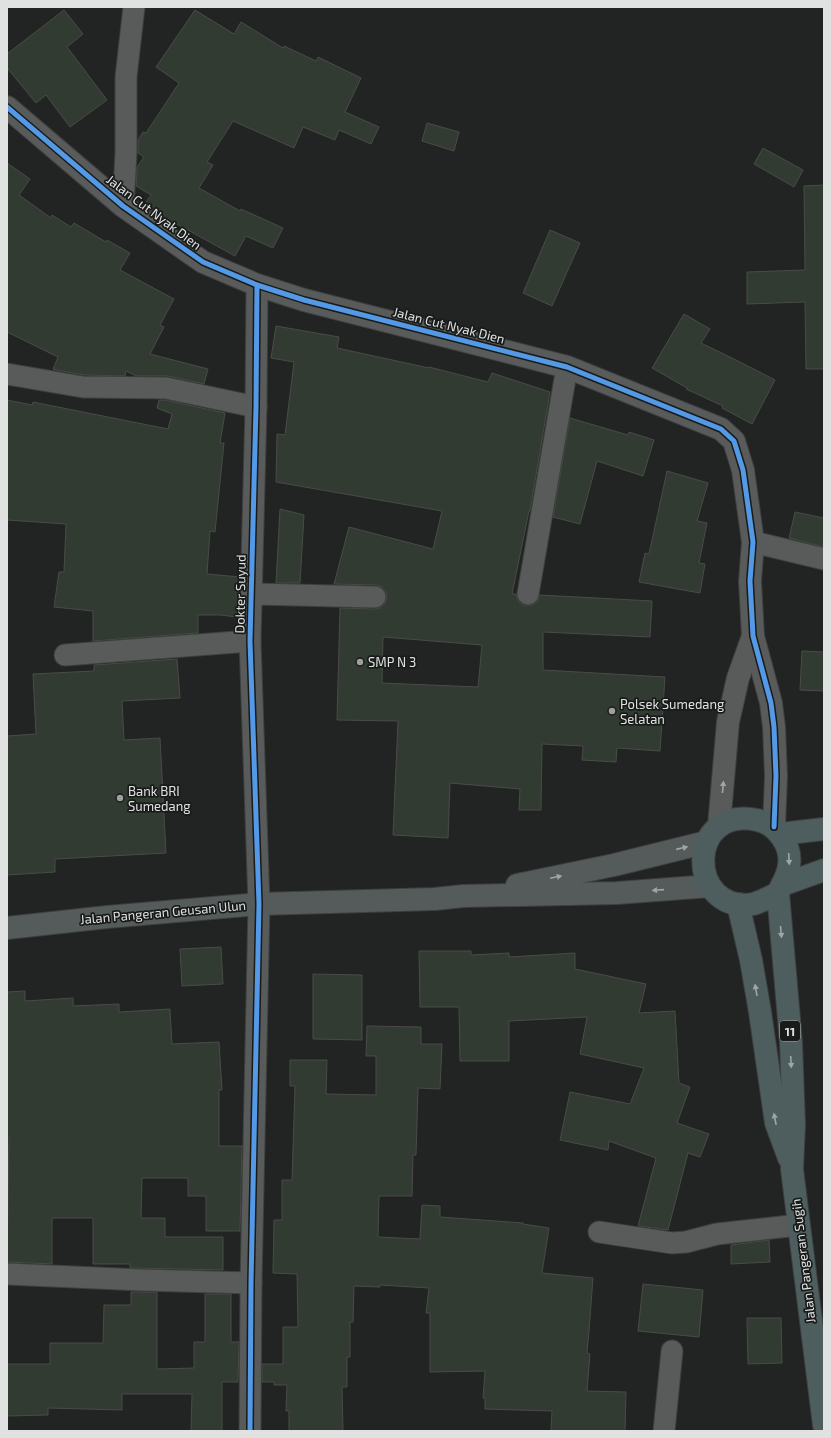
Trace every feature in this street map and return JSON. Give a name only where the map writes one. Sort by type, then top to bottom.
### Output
[{"type":"highway","points":[[824,829],[777,830],[761,820],[747,818],[732,819],[713,834],[703,853],[702,865],[710,886],[723,898],[738,904],[753,904],[766,899],[780,889],[824,870]]},
{"type":"highway","name":"11","points":[[777,830],[789,853],[787,875],[780,889],[791,1049],[794,1124],[792,1169]]},
{"type":"highway","name":"11","points":[[738,904],[751,960],[776,1123],[792,1169]]},
{"type":"highway","name":"Jalan Pangeran Sugih","points":[[792,1169],[824,1425]]},
{"type":"main road","points":[[463,896],[614,865],[713,834]]},
{"type":"main road","points":[[463,896],[617,893],[710,886]]},
{"type":"main road","name":"Jalan Pangeran Geusan Ulun","points":[[7,928],[107,917],[259,904],[435,899],[463,896]]},
{"type":"street","points":[[123,206],[126,153],[126,77],[134,7]]},
{"type":"street","name":"Jalan Cut Nyak Dien","points":[[7,106],[123,206],[203,262],[257,285],[304,300],[567,367],[721,429],[734,441],[743,470],[753,542],[750,581],[753,636]]},
{"type":"street","name":"Dokter Suyud","points":[[250,1431],[251,1283],[259,904],[250,641],[256,407],[257,285]]},
{"type":"street","points":[[528,594],[567,367]]},
{"type":"street","points":[[7,374],[83,388],[166,388],[256,407]]},
{"type":"street","points":[[753,542],[824,559]]},
{"type":"street","points":[[251,594],[375,597]]},
{"type":"street","points":[[753,636],[771,703],[774,727],[777,830]]},
{"type":"street","points":[[713,834],[728,722],[738,678],[753,636]]},
{"type":"street","points":[[65,655],[250,641]]},
{"type":"street","points":[[598,1232],[672,1243],[686,1242],[717,1234],[799,1225]]},
{"type":"street","points":[[7,1274],[251,1283]]},
{"type":"street","points":[[664,1431],[672,1351]]},
{"type":"building","points":[[64,10],[83,34],[67,47],[107,100],[70,127],[46,95],[36,103],[7,68],[7,54]]},
{"type":"building","points":[[195,10],[234,34],[241,22],[283,48],[284,46],[316,61],[318,57],[361,78],[345,112],[379,127],[371,144],[339,130],[335,140],[303,127],[294,148],[233,121],[207,162],[213,165],[199,188],[240,211],[241,209],[283,228],[273,248],[246,236],[235,256],[175,223],[173,226],[144,205],[151,195],[136,186],[137,167],[144,157],[138,153],[138,140],[143,132],[146,133],[179,83],[156,67]]},
{"type":"building","points":[[427,123],[459,132],[454,151],[422,141]]},
{"type":"building","points":[[763,148],[803,170],[794,187],[754,164]]},
{"type":"building","points":[[7,163],[30,179],[19,195],[51,218],[52,215],[71,227],[74,223],[106,242],[107,240],[130,253],[120,270],[174,299],[160,325],[164,327],[150,354],[208,369],[204,384],[168,376],[136,376],[126,371],[125,376],[84,375],[56,370],[53,369],[58,357],[7,332]]},
{"type":"building","points":[[824,185],[824,369],[806,369],[805,302],[747,304],[747,272],[805,270],[804,186]]},
{"type":"building","points":[[550,230],[580,243],[552,306],[523,293]]},
{"type":"building","points":[[684,314],[710,329],[701,343],[775,380],[752,424],[722,408],[723,406],[686,389],[687,388],[652,368]]},
{"type":"building","points":[[276,326],[339,337],[337,348],[429,367],[488,382],[492,373],[550,392],[530,511],[512,594],[516,594],[520,603],[526,606],[537,602],[540,595],[652,601],[650,637],[543,632],[543,670],[665,677],[660,751],[617,748],[616,762],[582,760],[583,746],[542,744],[541,810],[519,810],[520,789],[450,783],[448,838],[393,835],[398,721],[337,720],[340,608],[380,608],[385,604],[387,597],[386,592],[382,587],[376,585],[334,584],[349,527],[433,549],[442,511],[276,482],[277,434],[285,435],[294,362],[271,358]],"holes":[[[383,637],[482,645],[478,687],[382,683]]]},
{"type":"building","points":[[7,400],[32,405],[33,402],[168,429],[172,414],[157,408],[159,400],[225,413],[220,443],[224,443],[215,532],[210,531],[207,574],[240,577],[237,617],[198,615],[198,633],[93,641],[93,611],[54,607],[59,572],[64,572],[66,524],[7,520]]},
{"type":"building","points":[[570,418],[628,435],[629,432],[654,440],[643,476],[597,461],[580,524],[553,517]]},
{"type":"building","points":[[667,471],[708,483],[697,521],[707,523],[699,563],[705,564],[700,593],[639,582],[645,553],[649,554]]},
{"type":"building","points":[[280,509],[304,515],[300,583],[276,583]]},
{"type":"building","points":[[795,512],[824,518],[824,547],[789,538]]},
{"type":"building","points":[[802,651],[824,652],[824,691],[800,690]]},
{"type":"building","points":[[177,659],[180,698],[122,701],[124,740],[160,738],[166,853],[55,859],[55,872],[7,875],[7,736],[36,734],[33,674],[94,671],[94,665]]},
{"type":"building","points":[[221,947],[223,984],[182,986],[180,949]]},
{"type":"building","points":[[419,951],[471,951],[471,955],[509,953],[509,957],[575,953],[575,969],[646,984],[639,1013],[675,1011],[679,1083],[690,1087],[677,1123],[709,1134],[700,1157],[688,1153],[668,1230],[638,1226],[656,1158],[609,1141],[608,1150],[560,1140],[570,1092],[630,1104],[644,1068],[580,1054],[587,1017],[509,1021],[509,1061],[460,1061],[459,1007],[420,1007]]},
{"type":"building","points":[[313,974],[362,975],[362,1040],[313,1039]]},
{"type":"building","points":[[25,991],[25,1001],[73,998],[73,1006],[119,1004],[119,1012],[170,1009],[172,1044],[219,1042],[222,1090],[219,1090],[219,1146],[242,1146],[240,1231],[206,1231],[206,1196],[188,1196],[188,1178],[142,1178],[141,1218],[165,1218],[165,1237],[223,1237],[223,1270],[130,1268],[130,1264],[93,1264],[93,1218],[52,1218],[52,1264],[7,1262],[9,1136],[7,1136],[7,992]]},
{"type":"building","points":[[367,1026],[421,1027],[421,1044],[442,1044],[440,1089],[418,1088],[416,1155],[413,1155],[412,1196],[379,1196],[378,1237],[420,1239],[422,1205],[440,1206],[440,1217],[523,1223],[549,1228],[542,1273],[593,1278],[587,1353],[590,1354],[587,1391],[626,1392],[625,1431],[551,1431],[552,1411],[485,1409],[485,1398],[483,1398],[485,1371],[430,1372],[430,1313],[426,1313],[429,1288],[380,1285],[380,1287],[354,1286],[353,1322],[350,1322],[350,1357],[347,1357],[347,1387],[342,1387],[343,1431],[289,1431],[289,1411],[286,1411],[287,1385],[274,1385],[274,1382],[262,1382],[262,1364],[283,1364],[283,1327],[298,1327],[297,1274],[273,1273],[274,1220],[282,1220],[282,1180],[292,1180],[295,1086],[290,1086],[290,1060],[327,1060],[326,1094],[376,1095],[376,1056],[366,1056]]},
{"type":"building","points":[[769,1240],[770,1262],[731,1264],[731,1245]]},
{"type":"building","points":[[643,1284],[703,1290],[699,1337],[638,1331]]},
{"type":"building","points":[[131,1292],[157,1292],[157,1369],[194,1368],[194,1342],[205,1342],[205,1294],[231,1294],[231,1342],[239,1342],[238,1382],[222,1382],[222,1431],[191,1431],[192,1394],[122,1394],[122,1410],[48,1408],[48,1415],[7,1416],[7,1364],[50,1364],[50,1343],[103,1343],[104,1305],[131,1305]]},
{"type":"building","points":[[747,1318],[781,1318],[782,1363],[748,1364]]},
{"type":"cycle path","points":[[7,107],[123,206],[203,262],[257,285],[304,300],[567,367],[721,429],[734,441],[743,470],[753,542],[750,581],[753,636],[771,703],[774,727],[776,776],[774,827]]},
{"type":"cycle path","points":[[250,1431],[251,1283],[259,904],[250,641],[256,407],[257,285]]},
{"type":"place","name":"SMP N 3","points":[[360,662]]},
{"type":"place","name":"Polsek Sumedang Selatan","points":[[612,711]]},
{"type":"place","name":"Bank BRI Sumedang","points":[[120,798]]}]
